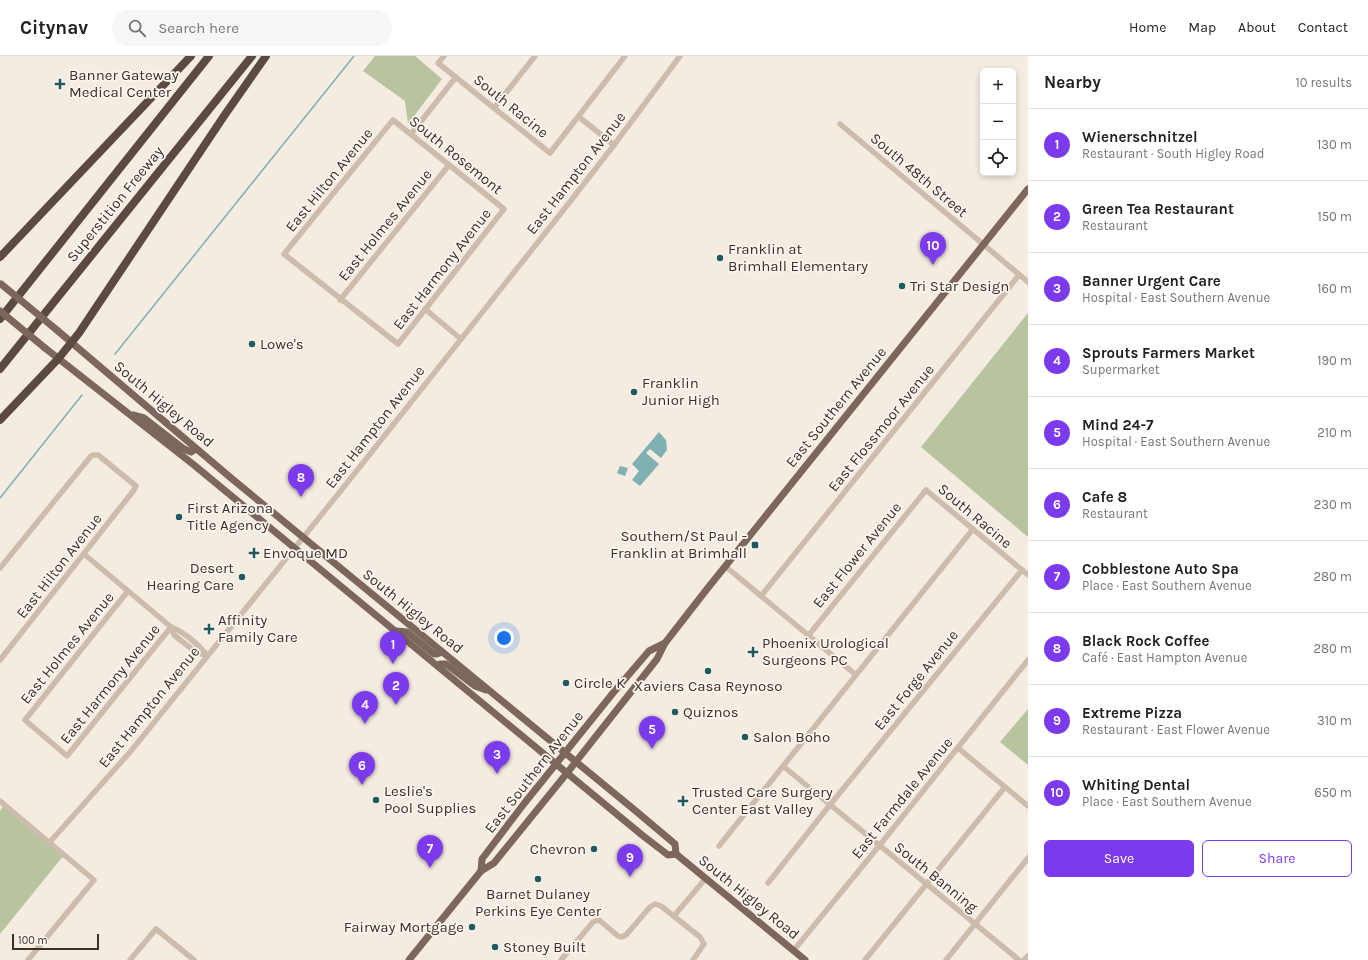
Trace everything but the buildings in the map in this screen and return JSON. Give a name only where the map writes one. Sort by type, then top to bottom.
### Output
[{"type":"highway","points":[[0,257],[191,56]]},
{"type":"highway","name":"Superstition Freeway","points":[[0,319],[209,56]]},
{"type":"highway","name":"Superstition Freeway","points":[[0,369],[252,56]]},
{"type":"highway","points":[[0,420],[72,343],[266,56]]},
{"type":"main road","name":"East Southern Avenue","points":[[409,960],[481,871],[494,863],[576,762],[657,659],[664,643],[1028,189]]},
{"type":"main road","name":"South Higley Road","points":[[0,283],[196,449],[674,844],[676,854],[805,960]]},
{"type":"main road","name":"South Higley Road","points":[[0,310],[58,359],[396,631],[668,855],[676,854]]},
{"type":"main road","points":[[127,413],[144,418],[184,449],[191,452],[196,449]]},
{"type":"main road","points":[[396,631],[407,632],[434,654],[442,652]]},
{"type":"main road","name":"East Southern Avenue","points":[[481,871],[482,859],[556,764],[648,651],[664,643]]},
{"type":"main road","points":[[438,666],[440,664],[446,664],[475,686],[490,691]]},
{"type":"street","name":"South Racine","points":[[444,56],[438,63],[550,153],[579,117]]},
{"type":"street","points":[[494,108],[535,56]]},
{"type":"street","points":[[614,145],[579,117],[625,56]]},
{"type":"street","name":"East Hampton Avenue","points":[[49,843],[131,751],[294,548],[614,145],[680,56]]},
{"type":"street","points":[[411,134],[456,77]]},
{"type":"street","name":"South Rosemont","points":[[393,120],[504,209]]},
{"type":"street","name":"East Hilton Avenue","points":[[340,300],[284,254],[393,120]]},
{"type":"street","name":"South 48th Street","points":[[840,124],[1028,282]]},
{"type":"street","name":"East Holmes Avenue","points":[[340,300],[449,165]]},
{"type":"street","name":"East Harmony Avenue","points":[[340,300],[398,344],[504,209]]},
{"type":"street","name":"East Flossmoor Avenue","points":[[761,596],[1020,275]]},
{"type":"street","points":[[425,309],[461,339]]},
{"type":"street","name":"East Hilton Avenue","points":[[0,568],[94,454],[98,455],[136,486],[0,660]]},
{"type":"street","name":"South Racine","points":[[926,490],[1028,575]]},
{"type":"street","name":"East Flower Avenue","points":[[808,636],[926,490]]},
{"type":"street","points":[[719,846],[973,529]]},
{"type":"street","points":[[84,554],[171,627],[177,629],[192,640],[207,655]]},
{"type":"street","points":[[725,566],[856,675]]},
{"type":"street","name":"East Forge Avenue","points":[[768,883],[1022,570]]},
{"type":"street","name":"East Holmes Avenue","points":[[67,756],[25,720],[128,591]]},
{"type":"street","points":[[171,627],[174,635],[197,653],[207,655]]},
{"type":"street","name":"East Harmony Avenue","points":[[67,756],[171,627]]},
{"type":"street","points":[[188,646],[192,640]]},
{"type":"street","name":"East Farmdale Avenue","points":[[794,950],[1028,660]]},
{"type":"street","points":[[958,748],[1028,806]]},
{"type":"street","name":"South Banning","points":[[783,766],[829,806],[1019,960]]},
{"type":"street","points":[[865,960],[1005,787]]},
{"type":"street","points":[[0,801],[94,880],[28,960]]},
{"type":"street","points":[[946,960],[1028,858]]},
{"type":"street","points":[[674,916],[706,878]]},
{"type":"street","points":[[561,960],[593,922],[599,920],[618,936],[622,937],[626,935],[650,907],[655,904],[661,906],[700,937],[704,944],[693,960]]},
{"type":"street","points":[[130,960],[156,929],[194,960]]},
{"type":"street","points":[[1024,960],[1028,956]]},
{"type":"green space","points":[[375,56],[415,56],[442,79],[408,124],[405,101],[363,71]]},
{"type":"green space","points":[[1028,313],[1028,537],[921,447]]},
{"type":"green space","points":[[1028,709],[1028,765],[1000,742]]},
{"type":"green space","points":[[4,805],[64,855],[0,934],[0,811]]},
{"type":"water","points":[[659,432],[666,440],[667,450],[661,458],[650,449],[646,453],[659,464],[640,486],[632,480],[639,471],[632,464]]},
{"type":"water","points":[[620,466],[628,468],[625,476],[617,473]]},
{"type":"waterway","points":[[115,354],[354,56]]},
{"type":"waterway","points":[[0,498],[82,395]]},
{"type":"place","name":"Banner Gateway Medical Center","points":[[60,84]]},
{"type":"place","name":"Franklin at Brimhall Elementary","points":[[720,258]]},
{"type":"place","name":"Whiting Dental","points":[[933,265]]},
{"type":"place","name":"Tri Star Design","points":[[902,286]]},
{"type":"place","name":"Lowe's","points":[[252,344]]},
{"type":"place","name":"Franklin Junior High","points":[[634,392]]},
{"type":"place","name":"Black Rock Coffee","points":[[301,497]]},
{"type":"place","name":"First Arizona Title Agency","points":[[179,517]]},
{"type":"place","name":"Southern/St Paul - Franklin at Brimhall","points":[[755,545]]},
{"type":"place","name":"Envoque MD","points":[[254,553]]},
{"type":"place","name":"Desert Hearing Care","points":[[242,577]]},
{"type":"place","name":"Affinity Family Care","points":[[209,629]]},
{"type":"place","name":"Phoenix Urological Surgeons PC","points":[[753,652]]},
{"type":"place","name":"Wienerschnitzel","points":[[393,664]]},
{"type":"place","name":"Xaviers Casa Reynoso","points":[[708,671]]},
{"type":"place","name":"Circle K","points":[[566,683]]},
{"type":"place","name":"Green Tea Restaurant","points":[[396,705]]},
{"type":"place","name":"Quiznos","points":[[675,712]]},
{"type":"place","name":"Sprouts Farmers Market","points":[[365,724]]},
{"type":"place","name":"Salon Boho","points":[[745,737]]},
{"type":"place","name":"Mind 24-7","points":[[652,749]]},
{"type":"place","name":"Banner Urgent Care","points":[[497,774]]},
{"type":"place","name":"Cafe 8","points":[[362,785]]},
{"type":"place","name":"Leslie's Pool Supplies","points":[[376,800]]},
{"type":"place","name":"Trusted Care Surgery Center East Valley","points":[[683,801]]},
{"type":"place","name":"Chevron","points":[[594,849]]},
{"type":"place","name":"Cobblestone Auto Spa","points":[[430,868]]},
{"type":"place","name":"Extreme Pizza","points":[[630,877]]},
{"type":"place","name":"Barnet Dulaney Perkins Eye Center","points":[[538,879]]},
{"type":"place","name":"Fairway Mortgage","points":[[472,927]]},
{"type":"place","name":"Stoney Built","points":[[495,947]]}]
